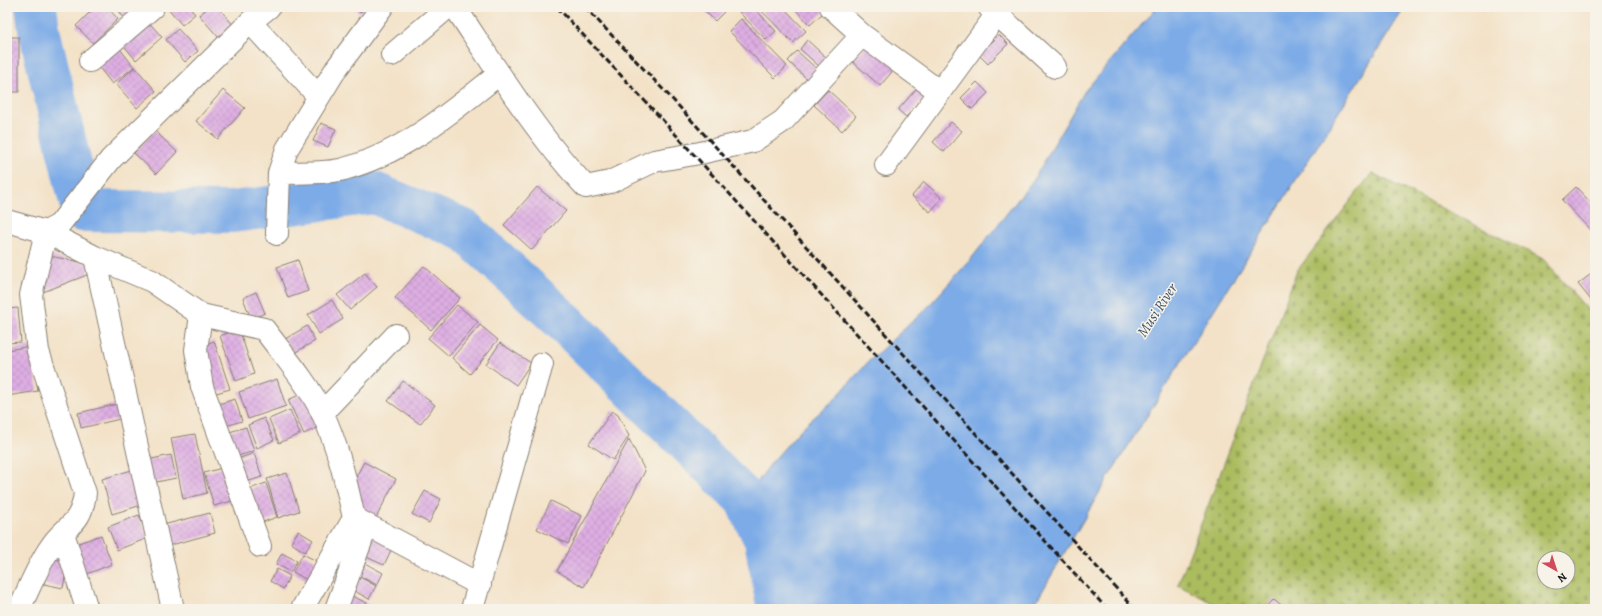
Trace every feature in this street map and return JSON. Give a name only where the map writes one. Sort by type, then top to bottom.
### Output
[{"type":"street","points":[[90,61],[153,7]]},
{"type":"street","points":[[19,609],[50,547],[74,522],[83,507],[85,492],[38,351],[31,294],[53,229],[111,159],[250,22],[269,7]]},
{"type":"street","points":[[278,234],[279,173],[287,149],[318,96],[382,7]]},
{"type":"street","points":[[392,55],[448,7]]},
{"type":"street","points":[[455,7],[499,74],[568,167],[586,187],[610,182],[654,161],[700,153],[753,141],[783,121],[862,35]]},
{"type":"street","points":[[886,165],[940,92],[996,9],[1055,68]]},
{"type":"street","points":[[840,10],[862,35],[940,92]]},
{"type":"street","points":[[250,22],[318,96]]},
{"type":"street","points":[[279,173],[342,170],[381,156],[434,126],[499,74]]},
{"type":"street","points":[[7,221],[53,229],[95,257],[152,281],[201,315],[264,328],[311,394],[322,413],[340,460],[360,521],[336,609]]},
{"type":"street","points":[[95,257],[173,609]]},
{"type":"street","points":[[201,315],[196,350],[202,387],[260,546]]},
{"type":"street","points":[[322,413],[396,335]]},
{"type":"street","points":[[472,609],[542,364]]},
{"type":"street","points":[[360,521],[480,585]]},
{"type":"street","points":[[302,609],[360,521]]},
{"type":"street","points":[[63,533],[87,609]]},
{"type":"street","points":[[7,606],[10,609]]},
{"type":"green space","points":[[1372,173],[1543,259],[1595,318],[1595,609],[1224,609],[1178,585],[1297,271]]},
{"type":"water","name":"Musi River","points":[[1157,7],[1405,7],[1106,481],[1032,609],[760,609],[748,562],[745,499],[772,462],[803,427],[834,400],[869,361],[926,309],[971,259],[1034,179],[1084,92]]},
{"type":"building","points":[[95,7],[107,7],[118,19],[93,43],[76,26]]},
{"type":"building","points":[[116,7],[138,7],[124,18]]},
{"type":"building","points":[[167,7],[189,7],[195,14],[182,25]]},
{"type":"building","points":[[209,7],[218,7],[234,26],[219,38],[199,15]]},
{"type":"building","points":[[353,7],[365,7],[360,13]]},
{"type":"building","points":[[701,7],[719,7],[724,12],[715,21]]},
{"type":"building","points":[[744,7],[753,7],[776,31],[766,40],[739,12]]},
{"type":"building","points":[[758,7],[783,7],[806,31],[793,43]]},
{"type":"building","points":[[793,7],[820,7],[824,12],[810,25]]},
{"type":"building","points":[[144,17],[162,37],[136,60],[119,40]]},
{"type":"building","points":[[741,19],[787,66],[775,78],[729,31]]},
{"type":"building","points":[[178,29],[198,51],[185,62],[166,40]]},
{"type":"building","points":[[999,35],[1008,44],[988,64],[979,55]]},
{"type":"building","points":[[7,37],[19,37],[19,92],[7,92]]},
{"type":"building","points":[[807,40],[829,60],[821,68],[800,49]]},
{"type":"building","points":[[869,43],[896,67],[880,86],[852,61]]},
{"type":"building","points":[[117,45],[134,67],[112,84],[95,62]]},
{"type":"building","points":[[797,51],[819,71],[810,82],[788,61]]},
{"type":"building","points":[[135,67],[156,91],[137,108],[116,84]]},
{"type":"building","points":[[977,82],[988,93],[972,109],[961,98]]},
{"type":"building","points":[[917,88],[926,96],[906,117],[898,110]]},
{"type":"building","points":[[223,90],[245,108],[218,139],[196,121]]},
{"type":"building","points":[[828,90],[856,116],[842,131],[814,105]]},
{"type":"building","points":[[951,122],[962,131],[944,152],[933,142]]},
{"type":"building","points":[[321,123],[336,129],[328,147],[313,141]]},
{"type":"building","points":[[155,131],[177,152],[156,174],[134,153]]},
{"type":"building","points":[[924,182],[942,198],[930,212],[912,196]]},
{"type":"building","points":[[537,187],[566,211],[532,250],[504,225]]},
{"type":"building","points":[[1576,187],[1595,207],[1595,235],[1562,200]]},
{"type":"building","points":[[45,255],[90,264],[87,275],[38,294]]},
{"type":"building","points":[[298,260],[308,291],[288,298],[277,267]]},
{"type":"building","points":[[424,266],[460,298],[431,330],[395,298]]},
{"type":"building","points":[[1595,271],[1595,305],[1578,284]]},
{"type":"building","points":[[365,273],[377,287],[350,310],[337,295]]},
{"type":"building","points":[[256,292],[265,313],[251,319],[243,298]]},
{"type":"building","points":[[332,300],[343,319],[319,334],[308,315]]},
{"type":"building","points":[[457,305],[478,322],[449,356],[428,338]]},
{"type":"building","points":[[18,308],[21,342],[7,343],[7,309]]},
{"type":"building","points":[[480,325],[498,340],[470,374],[452,358]]},
{"type":"building","points":[[307,326],[315,341],[294,353],[285,339]]},
{"type":"building","points":[[239,329],[254,374],[236,381],[220,336]]},
{"type":"building","points":[[214,341],[230,389],[213,394],[198,347]]},
{"type":"building","points":[[500,343],[531,363],[516,385],[486,364]]},
{"type":"building","points":[[31,346],[38,391],[7,396],[7,350]]},
{"type":"building","points":[[277,379],[286,406],[248,419],[239,392]]},
{"type":"building","points":[[403,381],[435,405],[420,424],[388,401]]},
{"type":"building","points":[[308,391],[323,425],[304,434],[288,400]]},
{"type":"building","points":[[235,399],[242,421],[222,427],[215,405]]},
{"type":"building","points":[[117,404],[120,419],[81,428],[78,413]]},
{"type":"building","points":[[290,410],[300,434],[279,443],[269,419]]},
{"type":"building","points":[[612,411],[618,415],[629,436],[613,460],[589,444]]},
{"type":"building","points":[[264,418],[274,440],[257,448],[248,425]]},
{"type":"building","points":[[246,427],[254,451],[235,457],[226,433]]},
{"type":"building","points":[[195,434],[207,493],[183,499],[171,438]]},
{"type":"building","points":[[629,439],[645,471],[584,587],[557,571]]},
{"type":"building","points":[[254,453],[262,477],[240,484],[232,461]]},
{"type":"building","points":[[171,455],[176,478],[147,484],[142,461]]},
{"type":"building","points":[[364,462],[396,479],[375,520],[354,509],[350,488]]},
{"type":"building","points":[[229,466],[239,499],[214,506],[204,473]]},
{"type":"building","points":[[135,469],[145,504],[112,514],[102,479]]},
{"type":"building","points":[[287,473],[299,511],[278,518],[267,479]]},
{"type":"building","points":[[266,483],[277,517],[255,525],[244,491]]},
{"type":"building","points":[[425,491],[441,499],[429,523],[412,514]]},
{"type":"building","points":[[551,501],[582,516],[568,544],[537,529]]},
{"type":"building","points":[[210,513],[215,533],[164,547],[159,526]]},
{"type":"building","points":[[139,515],[148,538],[117,550],[108,527]]},
{"type":"building","points":[[298,531],[313,540],[305,552],[291,543]]},
{"type":"building","points":[[101,535],[112,564],[82,576],[73,545]]},
{"type":"building","points":[[372,537],[393,546],[384,565],[364,556]]},
{"type":"building","points":[[282,553],[297,561],[291,572],[276,564]]},
{"type":"building","points":[[303,554],[320,563],[309,581],[293,572]]},
{"type":"building","points":[[50,558],[68,562],[63,588],[44,584]]},
{"type":"building","points":[[363,562],[383,573],[377,585],[356,574]]},
{"type":"building","points":[[277,569],[290,576],[283,589],[270,581]]},
{"type":"building","points":[[356,575],[376,586],[369,599],[349,588]]},
{"type":"building","points":[[352,596],[367,603],[365,609],[345,609]]},
{"type":"building","points":[[1274,599],[1286,609],[1265,609]]},
{"type":"waterway","points":[[36,7],[39,30],[82,211],[232,212],[374,193],[464,230],[564,322],[745,499],[765,540],[778,609]]},
{"type":"railway","points":[[557,7],[657,114],[1107,609]]},
{"type":"railway","points":[[585,7],[674,101],[1135,609]]}]
